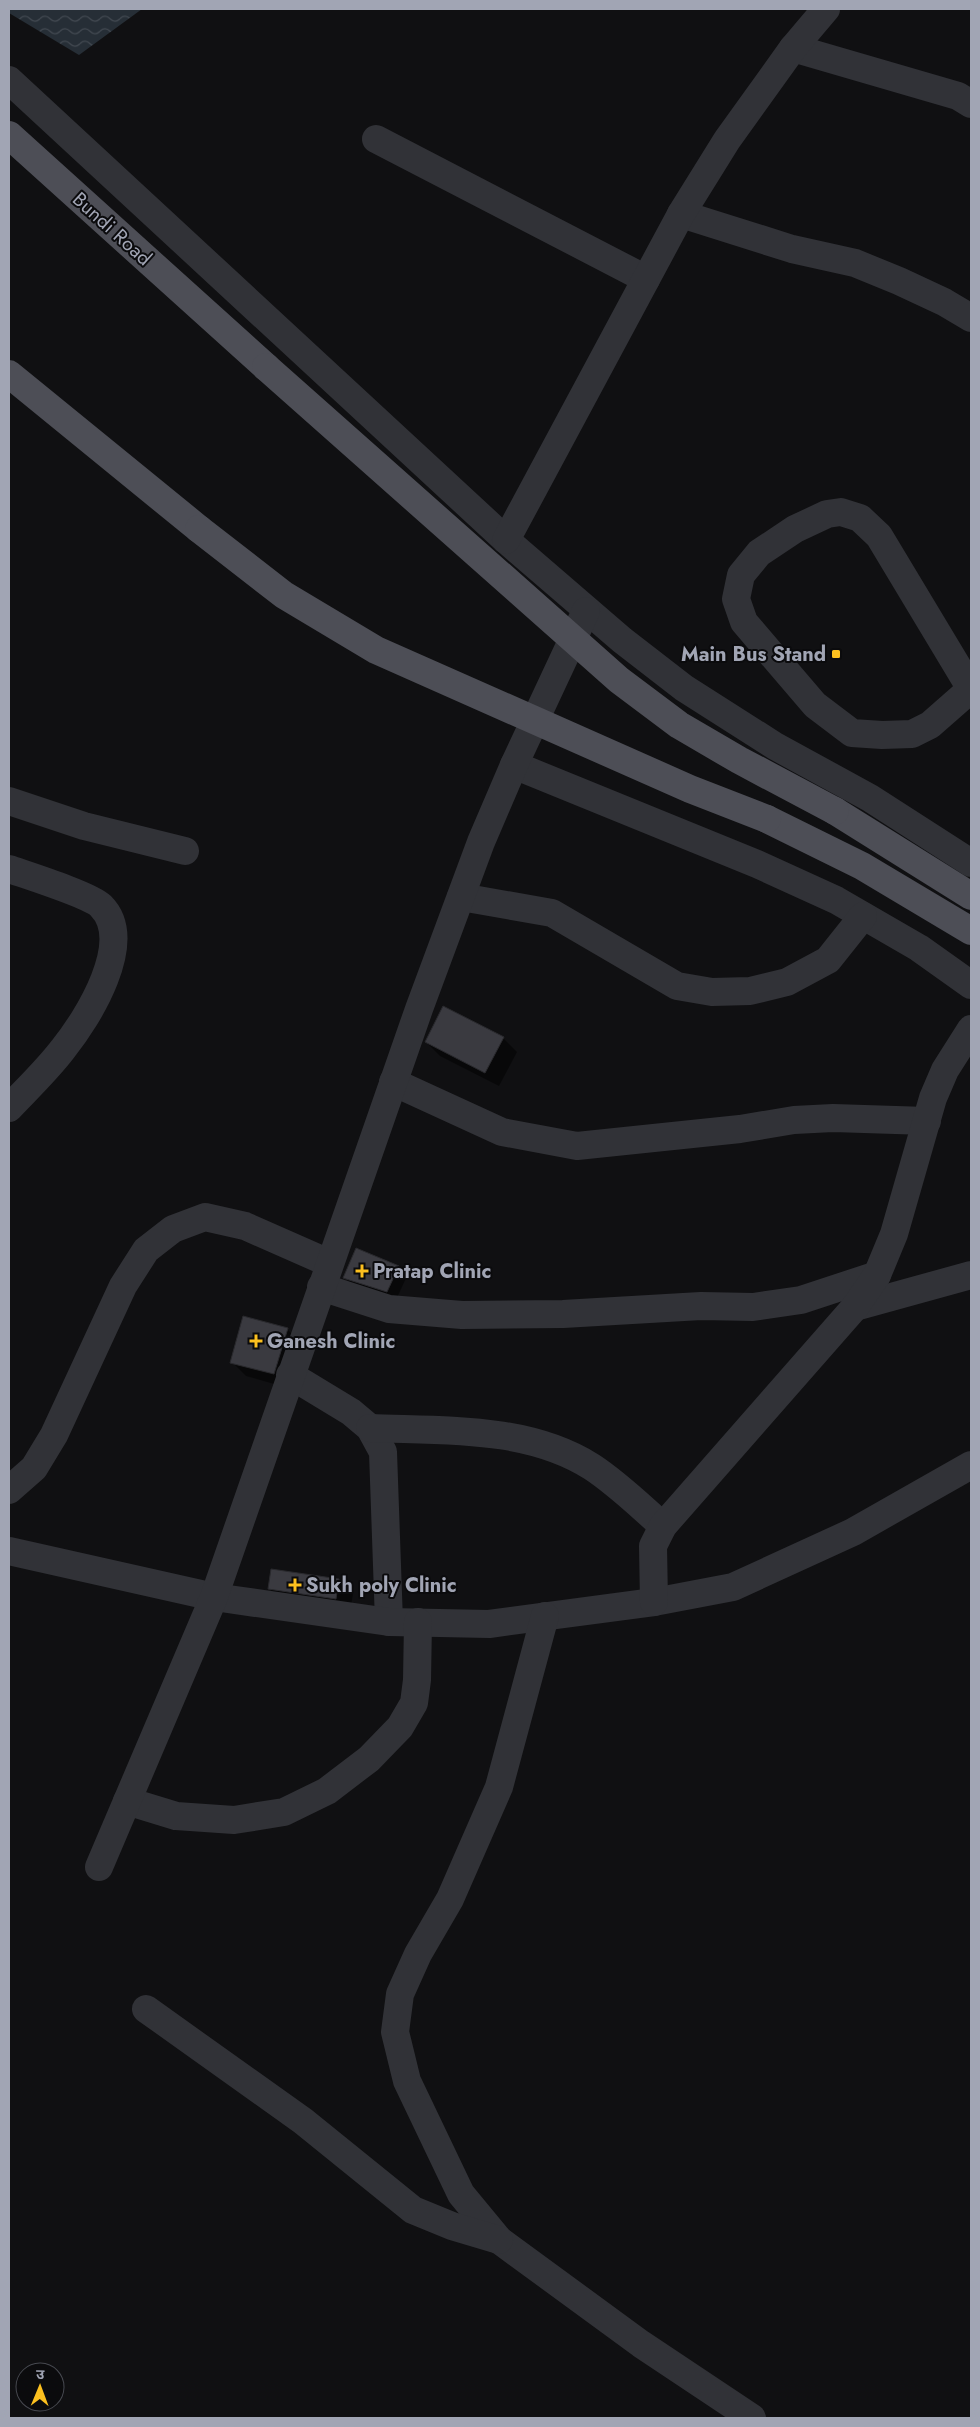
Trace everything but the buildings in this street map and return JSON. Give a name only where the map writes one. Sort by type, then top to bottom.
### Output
[{"type":"main road","name":"Bundi Road","points":[[9,135],[215,322],[619,680],[679,725],[738,760],[835,811],[971,896]]},
{"type":"main road","points":[[9,374],[284,596],[376,650],[690,789],[767,819],[862,866],[971,932]]},
{"type":"street","points":[[506,540],[681,214],[727,140],[793,48],[825,10]]},
{"type":"street","points":[[793,48],[967,97]]},
{"type":"street","points":[[9,80],[506,540],[586,611],[684,688],[775,746],[870,798],[971,863]]},
{"type":"street","points":[[376,139],[646,279]]},
{"type":"street","points":[[681,214],[792,249],[855,263],[944,302],[971,318]]},
{"type":"street","points":[[841,512],[860,518],[879,536],[971,690],[930,725],[912,734],[852,733],[815,705],[744,622],[736,599],[741,575],[760,553],[795,529],[827,514],[841,512]]},
{"type":"street","points":[[98,1867],[214,1597],[393,1082],[461,897],[514,765],[586,611]]},
{"type":"street","points":[[514,765],[757,864],[836,900],[919,948],[971,985]]},
{"type":"street","points":[[9,801],[84,826],[185,852]]},
{"type":"street","points":[[9,869],[99,904],[112,919],[113,942],[104,981],[89,1011],[63,1050],[9,1108]]},
{"type":"street","points":[[461,897],[552,913],[677,986],[712,992],[750,991],[787,982],[828,960],[863,916]]},
{"type":"street","points":[[654,1602],[653,1546],[663,1526],[855,1307],[877,1275],[894,1234],[927,1121],[945,1070],[971,1029]]},
{"type":"street","points":[[393,1082],[502,1132],[577,1146],[711,1132],[794,1120],[833,1118],[927,1121]]},
{"type":"street","points":[[9,1490],[34,1468],[54,1435],[122,1286],[146,1250],[173,1229],[205,1217],[245,1226],[325,1275],[389,1309],[462,1315],[563,1314],[701,1306],[753,1307],[801,1300],[877,1275]]},
{"type":"street","points":[[855,1307],[971,1275]]},
{"type":"street","points":[[290,1375],[351,1412],[370,1428],[383,1452],[389,1622]]},
{"type":"street","points":[[370,1428],[483,1433],[544,1444],[592,1467],[663,1526]]},
{"type":"street","points":[[9,1551],[214,1597],[389,1622],[489,1624],[654,1602],[733,1587],[853,1532],[971,1465]]},
{"type":"street","points":[[544,1616],[499,1788],[450,1899],[418,1954],[400,1994],[395,2032],[407,2081],[461,2194],[499,2240],[745,2417]]},
{"type":"street","points":[[127,1801],[176,1816],[234,1820],[284,1812],[327,1791],[369,1759],[400,1727],[414,1703],[418,1622]]},
{"type":"street","points":[[146,2009],[303,2121],[413,2210],[452,2226],[499,2240]]},
{"type":"water","points":[[9,9],[142,9],[79,55],[9,13]]},
{"type":"place","name":"Main Bus Stand","points":[[836,654]]},
{"type":"place","name":"Pratap Clinic","points":[[362,1271]]},
{"type":"place","name":"Ganesh Clinic","points":[[256,1341]]},
{"type":"place","name":"Sukh poly Clinic","points":[[295,1585]]}]
